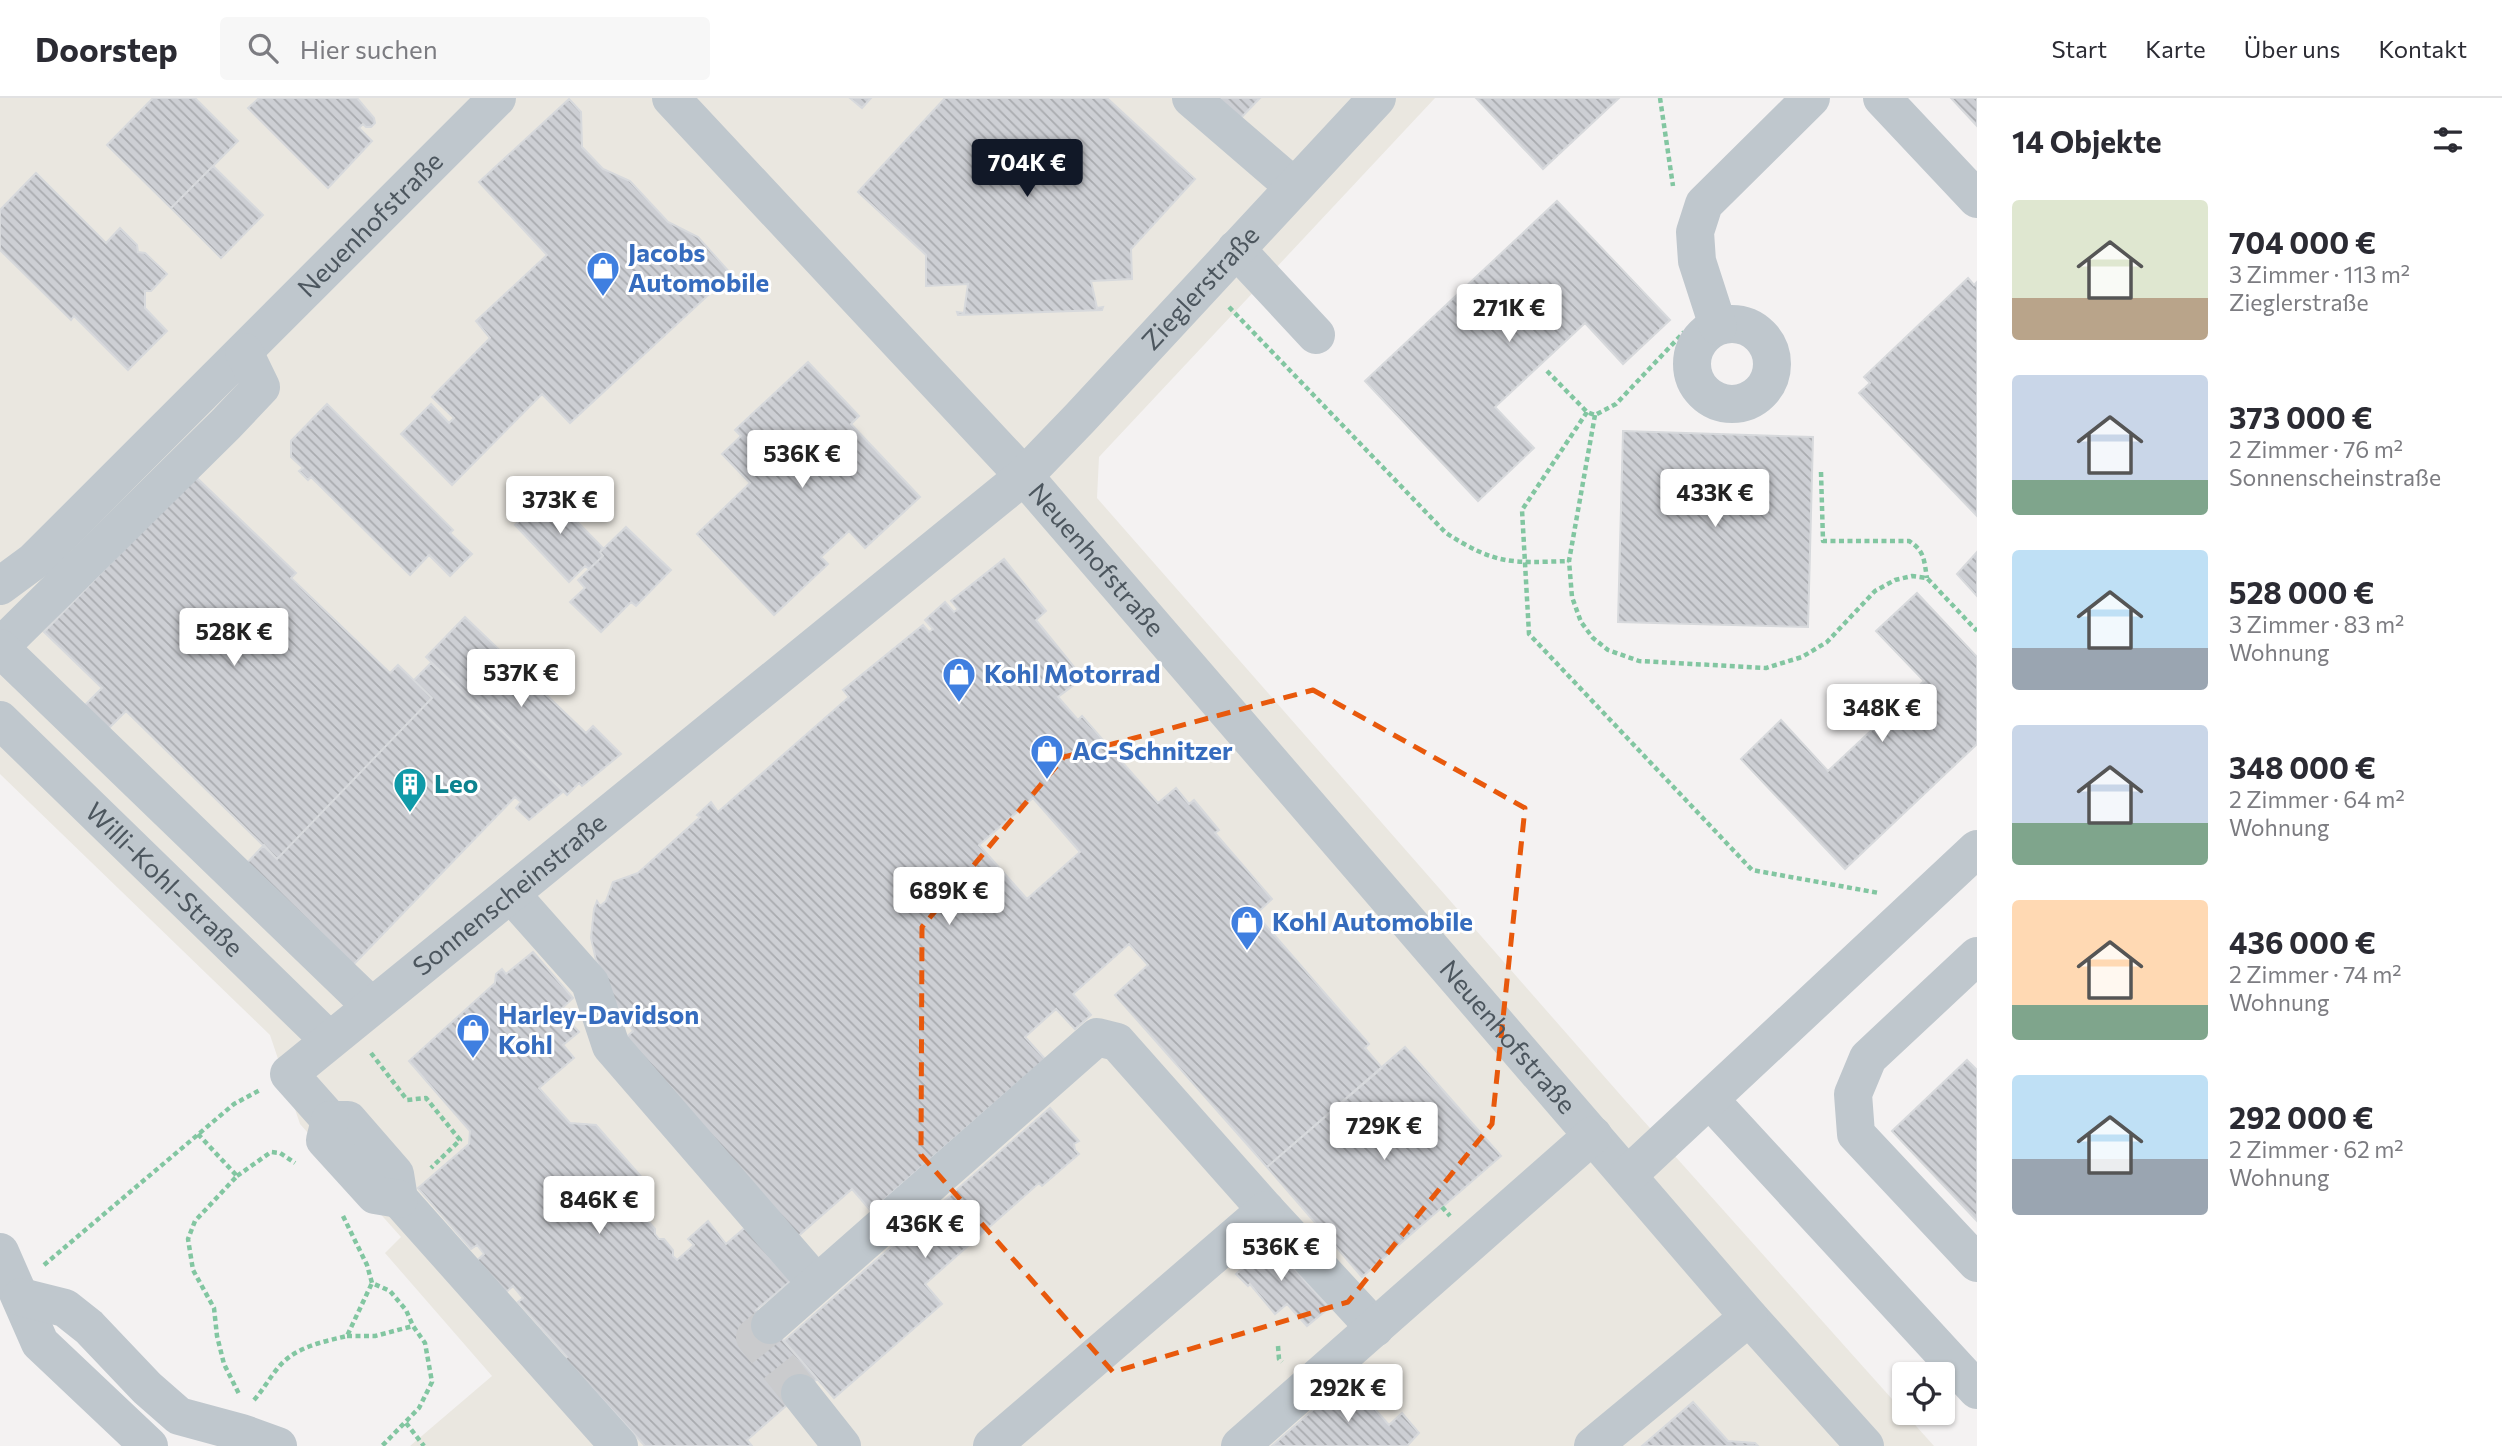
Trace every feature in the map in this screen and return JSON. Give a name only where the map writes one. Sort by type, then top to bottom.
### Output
[{"type":"street","name":"Neuenhofstraße","points":[[244,352],[497,98]]},
{"type":"street","name":"Neuenhofstraße","points":[[671,98],[822,263],[1024,476],[1749,1317],[1865,1446]]},
{"type":"street","points":[[1191,98],[1293,186]]},
{"type":"street","name":"Zieglerstraße","points":[[1024,476],[1377,98]]},
{"type":"street","points":[[1715,315],[1697,261],[1695,232],[1704,204],[1811,98]]},
{"type":"street","points":[[1882,98],[1975,193]]},
{"type":"street","points":[[1236,249],[1316,335]]},
{"type":"street","points":[[0,586],[34,561],[244,352],[261,387],[226,425],[0,647],[371,1006]]},
{"type":"street","name":"Sonnenscheinstraße","points":[[289,1074],[1024,476]]},
{"type":"street","name":"Willi-Kohl-Straße","points":[[0,720],[329,1040]]},
{"type":"street","points":[[1628,1175],[1977,849]]},
{"type":"street","points":[[510,894],[590,983],[611,1046],[817,1283]]},
{"type":"street","points":[[1977,956],[1868,1058],[1853,1094],[1856,1134],[1977,1264]]},
{"type":"street","points":[[770,1325],[1097,1037],[1117,1042],[1375,1328]]},
{"type":"street","points":[[289,1074],[330,1120],[325,1140],[375,1195],[399,1199],[619,1446]]},
{"type":"street","points":[[1710,1100],[1977,1390]]},
{"type":"street","points":[[1240,1446],[1593,1135]]},
{"type":"street","points":[[992,1446],[1266,1210]]},
{"type":"street","points":[[0,1252],[11,1305],[40,1343],[149,1446]]},
{"type":"street","points":[[11,1305],[65,1308],[89,1327],[147,1388],[179,1416],[202,1424],[245,1420],[278,1446]]},
{"type":"street","points":[[1592,1446],[1749,1317]]},
{"type":"street","points":[[800,1393],[842,1446]]},
{"type":"path","points":[[1660,98],[1676,208],[1695,232]]},
{"type":"path","points":[[1206,282],[1446,533],[1474,551],[1500,561],[1569,561]]},
{"type":"path","points":[[1547,371],[1587,412],[1595,415],[1615,404],[1715,315]]},
{"type":"path","points":[[1587,412],[1522,510],[1529,634],[1752,870],[1921,901]]},
{"type":"path","points":[[1595,415],[1569,561],[1572,597],[1581,622],[1593,638],[1608,650],[1639,661],[1766,668],[1802,657],[1827,642],[1875,591],[1895,580],[1912,576],[1927,578]]},
{"type":"path","points":[[1821,472],[1823,541],[1909,541],[1919,547],[1927,578],[1977,631]]},
{"type":"path","points":[[11,1305],[48,1259],[234,1104],[289,1074]]},
{"type":"path","points":[[198,1134],[237,1176]]},
{"type":"path","points":[[245,1420],[224,1364],[214,1308],[193,1270],[188,1239],[195,1221],[237,1176],[271,1152],[280,1153],[297,1165]]},
{"type":"path","points":[[340,1209],[367,1265],[372,1283],[347,1336]]},
{"type":"path","points":[[372,1283],[390,1292],[405,1310],[425,1343],[432,1382],[419,1408],[382,1446]]},
{"type":"path","points":[[245,1420],[278,1368],[295,1353],[317,1343],[347,1336],[375,1336],[413,1326]]},
{"type":"path","points":[[405,1423],[424,1446]]},
{"type":"highlighted area","points":[[1313,690],[1525,808],[1492,1124],[1348,1302],[1113,1372],[921,1155],[922,927],[1064,757]]},
{"type":"shaded area","points":[[0,98],[1435,98],[1099,457],[1097,498],[1624,1099],[1892,1399],[1892,1425],[1915,1425],[1934,1446],[410,1446],[492,1376],[385,1253],[401,1237],[300,1124],[270,1035],[0,774]]},
{"type":"building","points":[[153,98],[195,98],[238,141],[171,208],[107,145]]},
{"type":"building","points":[[259,98],[357,98],[374,118],[375,123],[371,127],[363,124],[359,128],[372,141],[328,188],[248,108]]},
{"type":"building","points":[[850,98],[871,98],[862,108]]},
{"type":"building","points":[[945,98],[1107,98],[1195,179],[1131,249],[1132,279],[1091,281],[1097,308],[1103,307],[1102,310],[958,315],[957,312],[964,313],[968,284],[926,286],[926,255],[858,192]]},
{"type":"building","points":[[1206,98],[1260,98],[1234,125]]},
{"type":"building","points":[[1476,98],[1619,98],[1543,169]]},
{"type":"building","points":[[1951,98],[1977,98],[1977,126]]},
{"type":"building","name":"Jacobs Automobile","points":[[569,99],[581,112],[582,147],[603,169],[630,181],[668,222],[698,237],[731,274],[570,423],[542,394],[452,485],[401,434],[431,404],[449,423],[454,418],[432,397],[490,338],[476,321],[547,255],[479,182]]},
{"type":"building","points":[[213,166],[263,215],[221,258],[171,208]]},
{"type":"building","points":[[36,173],[106,243],[120,228],[137,245],[138,252],[145,253],[167,274],[151,291],[145,291],[145,308],[167,331],[128,370],[74,316],[71,320],[0,250],[0,210]]},
{"type":"building","points":[[1557,201],[1670,320],[1623,364],[1585,323],[1495,407],[1534,448],[1478,501],[1365,381]]},
{"type":"building","points":[[1968,278],[1974,285],[1977,282],[1977,516],[1859,393],[1870,383],[1864,377]]},
{"type":"building","points":[[808,362],[859,416],[851,424],[920,497],[865,548],[849,531],[821,557],[828,564],[774,615],[697,534],[750,483],[722,454],[741,436],[735,430]]},
{"type":"building","points":[[327,404],[453,530],[450,533],[472,554],[450,576],[429,555],[410,575],[311,477],[308,480],[299,471],[303,468],[291,457],[291,441]]},
{"type":"building","points":[[1623,431],[1813,437],[1808,627],[1618,622]]},
{"type":"building","points":[[195,476],[296,573],[291,578],[390,673],[398,665],[432,698],[277,859],[126,711],[102,735],[79,711],[102,688],[44,632]]},
{"type":"building","points":[[550,487],[561,497],[557,501],[603,548],[600,552],[603,556],[589,569],[585,566],[569,582],[515,525]]},
{"type":"building","points":[[626,527],[671,570],[636,606],[631,602],[601,632],[570,602],[585,588],[578,580],[603,556],[600,552]]},
{"type":"building","points":[[1977,552],[1977,596],[1957,574]]},
{"type":"building","points":[[1004,559],[1046,611],[1036,620],[1083,678],[1058,697],[1078,720],[1082,716],[1158,803],[1176,788],[1189,804],[1194,800],[1219,830],[1215,833],[1272,899],[1256,914],[1369,1044],[1365,1048],[1382,1068],[1267,1167],[1115,995],[1148,965],[1129,944],[1073,994],[1091,1015],[1075,1029],[1056,1009],[1025,1037],[1045,1059],[871,1211],[852,1189],[796,1238],[623,1040],[633,1031],[617,1007],[596,960],[591,938],[594,909],[597,901],[600,906],[606,901],[613,882],[638,873],[700,817],[697,815],[711,802],[718,812],[849,697],[843,690],[923,625],[929,632],[933,629],[925,620],[945,602],[954,612],[958,609],[951,601]],"holes":[[[1033,798],[1080,852],[1027,899],[979,845]]]},
{"type":"building","points":[[1917,593],[1977,657],[1977,744],[1845,869],[1741,759],[1781,720],[1828,771],[1924,681],[1876,631]]},
{"type":"building","points":[[465,617],[586,733],[593,726],[621,754],[582,786],[579,783],[567,795],[426,657]]},
{"type":"building","name":"Leo","points":[[431,663],[564,791],[529,820],[516,808],[521,802],[515,797],[353,965],[243,867],[264,845],[277,859],[432,698],[414,680]]},
{"type":"building","points":[[533,952],[573,998],[559,1011],[579,1032],[563,1045],[574,1058],[539,1088],[570,1123],[596,1125],[651,1188],[633,1204],[655,1229],[659,1239],[664,1239],[677,1260],[694,1245],[688,1239],[708,1221],[726,1244],[747,1226],[794,1278],[756,1310],[817,1379],[747,1440],[752,1446],[645,1446],[565,1359],[567,1357],[518,1302],[523,1298],[513,1286],[503,1295],[475,1262],[484,1254],[477,1245],[471,1249],[418,1188],[469,1144],[470,1131],[409,1061],[495,983],[496,974],[502,969],[506,974]]},
{"type":"building","points":[[1405,1047],[1501,1156],[1362,1277],[1267,1167]]},
{"type":"building","points":[[1967,1060],[1977,1070],[1977,1221],[1892,1131]]},
{"type":"building","points":[[1050,1108],[1079,1141],[1074,1144],[1079,1154],[1042,1186],[1039,1183],[925,1284],[942,1304],[834,1398],[784,1341]]},
{"type":"building","points":[[1273,1234],[1291,1265],[1329,1308],[1307,1326],[1287,1304],[1275,1314],[1250,1284],[1248,1286],[1236,1274],[1256,1256],[1253,1252]]},
{"type":"building","points":[[1348,1379],[1389,1425],[1402,1413],[1419,1433],[1407,1446],[1272,1446]]},
{"type":"building","points":[[1693,1402],[1728,1441],[1755,1443],[1758,1446],[1642,1446]]},
{"type":"tunnel","points":[[770,1325],[755,1337],[800,1393]]},
{"type":"place","name":"Jacobs Automobile","points":[[603,298]]},
{"type":"place","name":"Kohl Motorrad","points":[[959,704]]},
{"type":"place","name":"AC-Schnitzer","points":[[1047,781]]},
{"type":"place","name":"Leo","points":[[410,814]]},
{"type":"place","name":"Kohl Automobile","points":[[1247,952]]},
{"type":"place","name":"Harley-Davidson Kohl","points":[[473,1060]]}]
